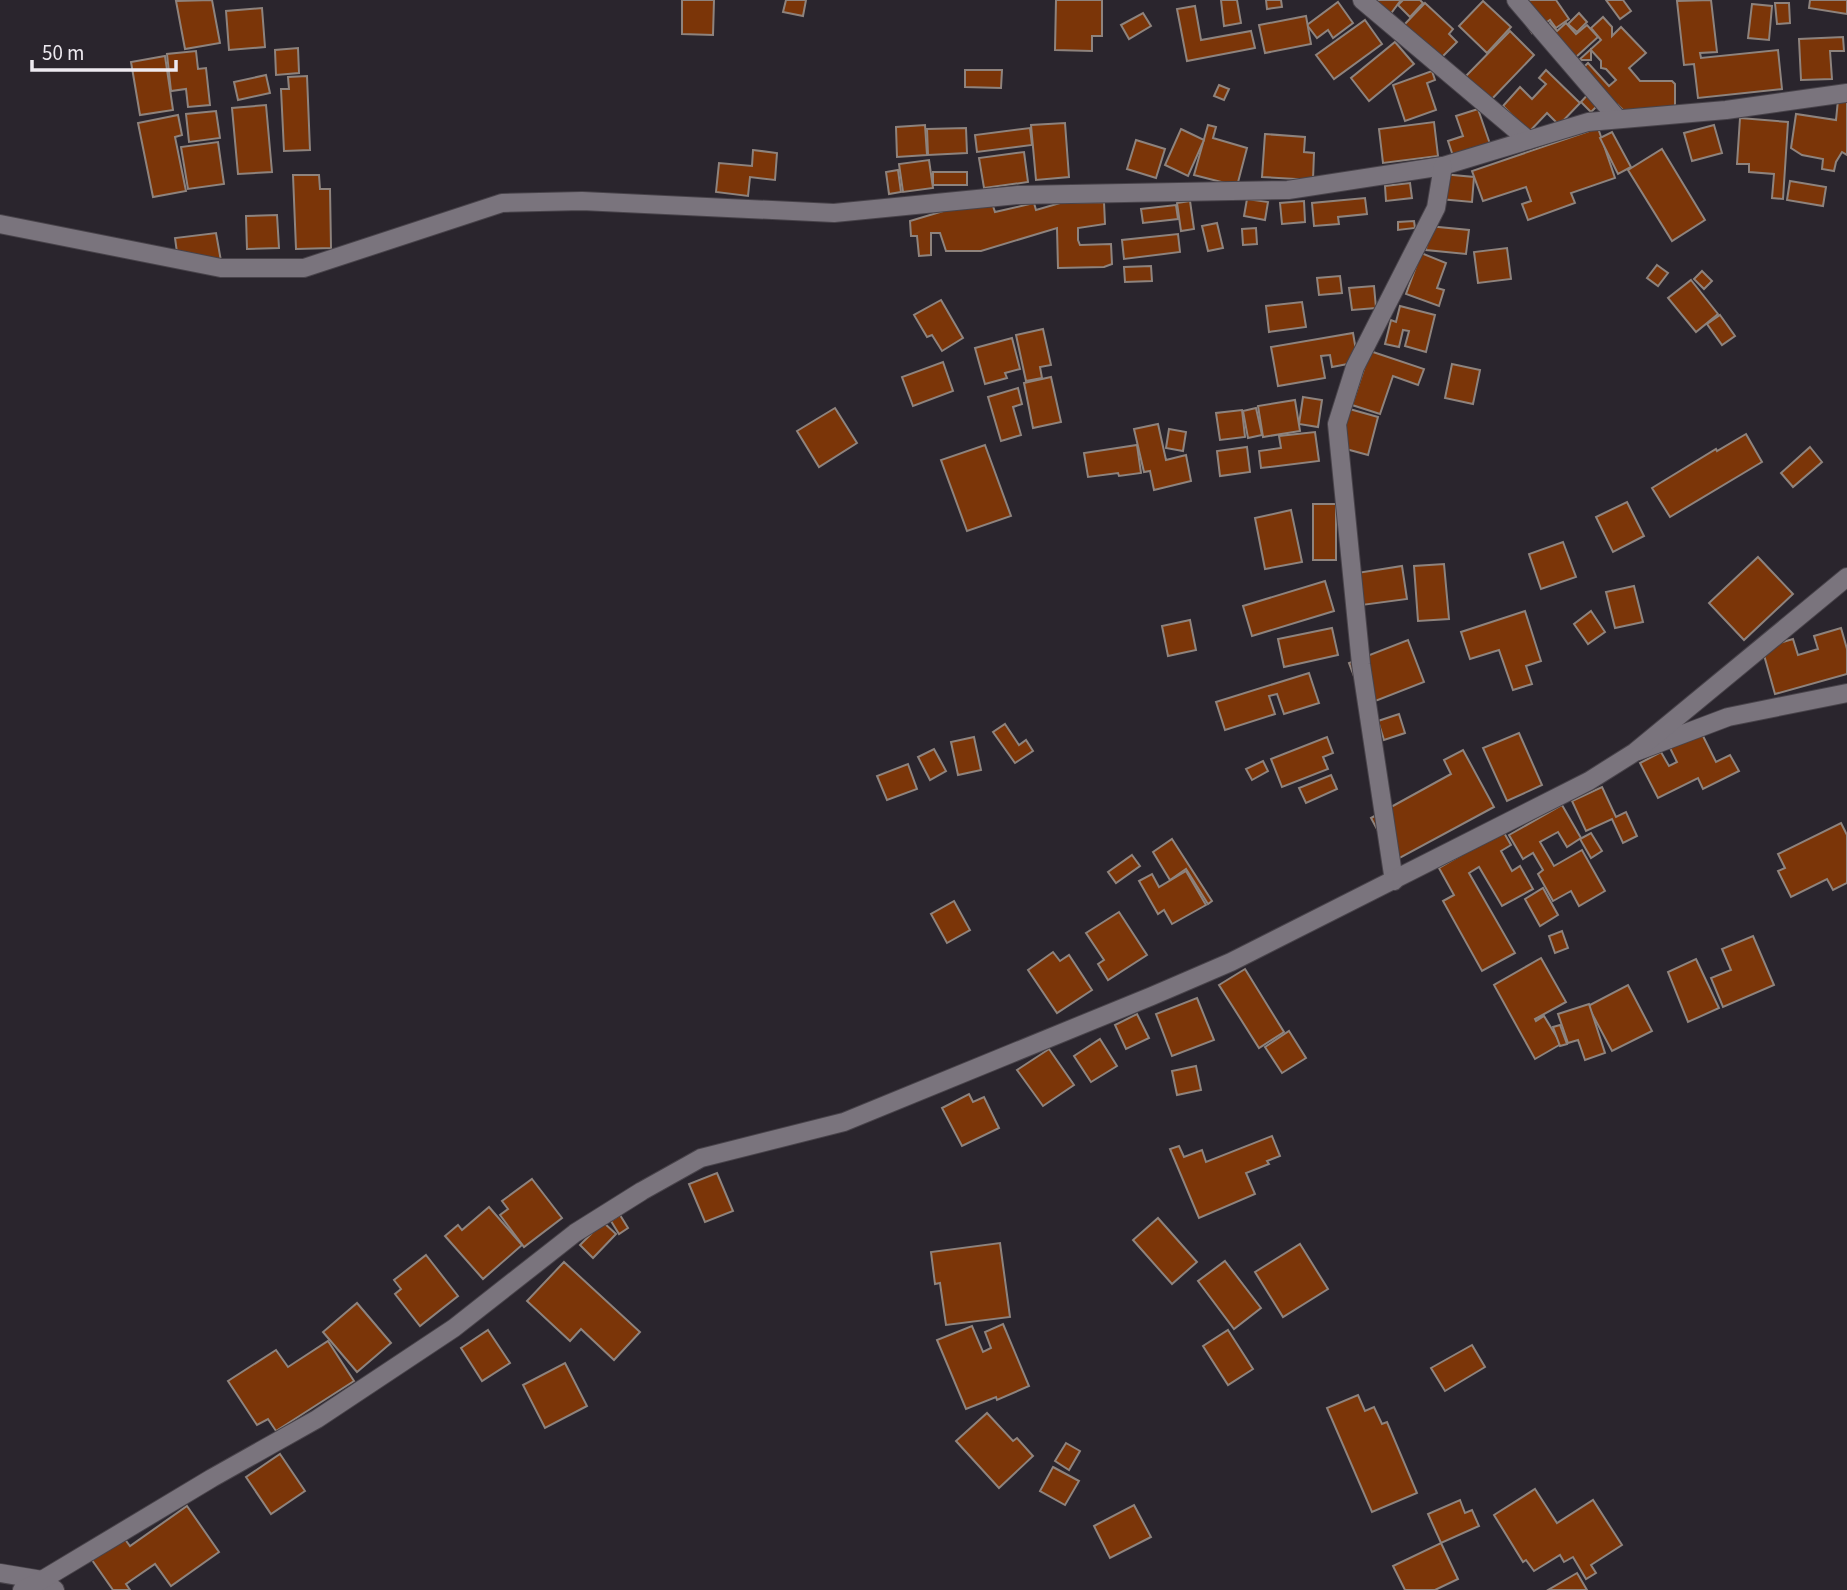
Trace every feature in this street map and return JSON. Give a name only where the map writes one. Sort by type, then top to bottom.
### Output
[{"type":"street","points":[[1363,0],[1528,140]]},
{"type":"street","points":[[1516,0],[1618,119]]},
{"type":"street","points":[[0,224],[221,268],[304,268],[502,203],[582,201],[834,213],[1018,195],[1288,190],[1443,166],[1588,122],[1727,110],[1847,93]]},
{"type":"street","points":[[1394,881],[1361,664],[1338,424],[1355,367],[1436,208],[1443,166]]},
{"type":"street","points":[[22,1590],[48,1585],[212,1478],[317,1419],[454,1328],[575,1233],[701,1158],[844,1122],[1231,962],[1588,781],[1635,752],[1847,577]]},
{"type":"street","points":[[1635,752],[1728,717],[1847,693]]},
{"type":"street","points":[[0,1573],[48,1585]]},
{"type":"building","points":[[212,0],[220,43],[185,49],[176,1]]},
{"type":"building","points":[[682,0],[714,0],[713,35],[682,34]]},
{"type":"building","points":[[786,0],[806,0],[803,16],[783,12]]},
{"type":"building","points":[[1056,0],[1102,0],[1102,36],[1092,36],[1092,51],[1055,50]]},
{"type":"building","points":[[1221,0],[1237,0],[1241,23],[1224,26]]},
{"type":"building","points":[[1266,0],[1281,0],[1282,7],[1267,9]]},
{"type":"building","points":[[1360,0],[1401,0],[1386,20]]},
{"type":"building","points":[[1403,0],[1420,0],[1423,3],[1410,17],[1398,5]]},
{"type":"building","points":[[1521,0],[1556,0],[1569,19],[1556,28],[1550,20],[1532,33],[1513,6]]},
{"type":"building","points":[[1606,0],[1623,0],[1631,11],[1620,19]]},
{"type":"building","points":[[1711,0],[1717,52],[1700,53],[1701,58],[1778,50],[1782,89],[1698,98],[1694,64],[1684,65],[1677,1]]},
{"type":"building","points":[[1810,0],[1847,0],[1847,14],[1809,8]]},
{"type":"building","points":[[1483,1],[1511,27],[1487,53],[1459,26]]},
{"type":"building","points":[[1338,2],[1353,23],[1333,38],[1328,30],[1317,38],[1307,25]]},
{"type":"building","points":[[1425,3],[1453,29],[1449,34],[1457,42],[1437,62],[1402,27]]},
{"type":"building","points":[[1775,3],[1789,3],[1790,23],[1777,24]]},
{"type":"building","points":[[1752,4],[1772,6],[1769,40],[1748,38]]},
{"type":"building","points":[[1195,6],[1201,40],[1251,31],[1255,48],[1187,61],[1177,9]]},
{"type":"building","points":[[262,8],[265,47],[229,50],[226,11]]},
{"type":"building","points":[[1143,13],[1151,26],[1129,39],[1121,25]]},
{"type":"building","points":[[1579,13],[1587,22],[1577,32],[1568,24]]},
{"type":"building","points":[[1306,16],[1311,44],[1265,53],[1259,25]]},
{"type":"building","points":[[1603,17],[1612,27],[1612,36],[1621,27],[1646,53],[1629,68],[1640,81],[1672,81],[1675,84],[1675,105],[1669,111],[1624,111],[1618,105],[1611,112],[1576,74],[1588,63],[1609,86],[1616,80],[1606,69],[1601,68],[1601,61],[1591,50],[1591,60],[1579,60],[1601,40],[1591,28]]},
{"type":"building","points":[[1365,20],[1382,44],[1334,79],[1316,55]]},
{"type":"building","points":[[1550,23],[1557,31],[1566,23],[1576,34],[1587,25],[1598,37],[1565,67],[1537,35]]},
{"type":"building","points":[[1510,31],[1534,55],[1488,103],[1463,79]]},
{"type":"building","points":[[1843,37],[1844,51],[1830,51],[1832,79],[1801,80],[1799,39]]},
{"type":"building","points":[[1395,42],[1414,64],[1369,101],[1351,78]]},
{"type":"building","points":[[298,48],[299,73],[276,75],[275,50]]},
{"type":"building","points":[[196,51],[198,69],[206,68],[210,105],[188,107],[186,89],[171,91],[167,54]]},
{"type":"building","points":[[165,56],[173,110],[140,115],[131,62]]},
{"type":"building","points":[[965,70],[1002,70],[1001,88],[965,87]]},
{"type":"building","points":[[1546,70],[1580,103],[1591,91],[1601,102],[1591,112],[1581,102],[1559,125],[1547,113],[1529,132],[1503,106],[1520,87],[1532,99],[1546,84],[1539,78]]},
{"type":"building","points":[[1432,71],[1435,80],[1427,83],[1436,110],[1405,121],[1393,85]]},
{"type":"building","points":[[266,75],[270,93],[238,100],[234,82]]},
{"type":"building","points":[[307,76],[310,150],[284,151],[281,89],[289,89],[288,77]]},
{"type":"building","points":[[1219,85],[1229,89],[1224,100],[1214,96]]},
{"type":"building","points":[[1838,100],[1847,101],[1847,155],[1842,152],[1834,171],[1822,169],[1823,159],[1802,155],[1791,148],[1796,114],[1836,120]]},
{"type":"building","points":[[266,105],[272,172],[238,174],[232,108]]},
{"type":"building","points":[[1478,109],[1490,144],[1453,156],[1448,141],[1463,136],[1456,116]]},
{"type":"building","points":[[216,111],[220,138],[189,142],[186,114]]},
{"type":"building","points":[[178,115],[182,135],[175,137],[186,191],[153,197],[138,123]]},
{"type":"building","points":[[1740,118],[1788,122],[1783,199],[1772,198],[1774,174],[1749,172],[1749,164],[1737,164]]},
{"type":"building","points":[[1434,122],[1438,156],[1383,163],[1379,129]]},
{"type":"building","points":[[1065,123],[1069,177],[1036,180],[1031,125]]},
{"type":"building","points":[[925,125],[927,155],[897,157],[896,127]]},
{"type":"building","points":[[1208,125],[1216,127],[1213,138],[1247,148],[1237,186],[1194,175]]},
{"type":"building","points":[[1714,125],[1722,153],[1692,161],[1684,133]]},
{"type":"building","points":[[966,128],[967,153],[928,155],[927,129]]},
{"type":"building","points":[[1030,128],[1032,145],[977,152],[975,135]]},
{"type":"building","points":[[1598,128],[1615,178],[1571,193],[1575,203],[1528,220],[1522,204],[1531,201],[1526,187],[1483,201],[1472,171]]},
{"type":"building","points":[[1181,129],[1204,140],[1188,176],[1165,165]]},
{"type":"building","points":[[1612,132],[1631,167],[1618,174],[1600,138]]},
{"type":"building","points":[[1265,134],[1305,137],[1304,152],[1314,153],[1313,180],[1262,177]]},
{"type":"building","points":[[1136,140],[1165,149],[1156,178],[1127,169]]},
{"type":"building","points":[[218,142],[224,184],[188,189],[181,147]]},
{"type":"building","points":[[1662,149],[1705,220],[1672,241],[1628,170]]},
{"type":"building","points":[[753,150],[777,153],[775,180],[750,177],[748,196],[716,192],[719,163],[752,166]]},
{"type":"building","points":[[1024,152],[1028,182],[984,188],[979,158]]},
{"type":"building","points":[[929,160],[933,188],[903,192],[899,164]]},
{"type":"building","points":[[898,170],[901,192],[889,194],[886,172]]},
{"type":"building","points":[[933,172],[967,172],[967,185],[933,185]]},
{"type":"building","points":[[1442,174],[1474,177],[1472,202],[1440,199]]},
{"type":"building","points":[[293,175],[319,175],[320,189],[330,189],[331,248],[296,249]]},
{"type":"building","points":[[1790,181],[1826,187],[1823,206],[1787,200]]},
{"type":"building","points":[[1410,183],[1412,198],[1386,201],[1385,186]]},
{"type":"building","points":[[990,197],[995,212],[1034,203],[1036,210],[1060,203],[1104,202],[1105,224],[1078,228],[1078,240],[1080,245],[1111,244],[1112,264],[1104,267],[1058,268],[1057,228],[981,251],[946,251],[940,233],[931,233],[931,255],[919,256],[917,236],[911,236],[910,221]]},
{"type":"building","points":[[1365,198],[1367,214],[1338,217],[1339,224],[1314,226],[1312,203]]},
{"type":"building","points":[[1247,199],[1268,202],[1265,220],[1244,216]]},
{"type":"building","points":[[1190,201],[1194,229],[1181,231],[1177,203]]},
{"type":"building","points":[[1304,201],[1305,222],[1282,224],[1280,203]]},
{"type":"building","points":[[1176,205],[1178,219],[1143,223],[1141,209]]},
{"type":"building","points":[[277,215],[279,248],[247,249],[246,216]]},
{"type":"building","points":[[1414,221],[1415,228],[1398,230],[1398,222]]},
{"type":"building","points":[[1217,223],[1223,248],[1208,251],[1202,226]]},
{"type":"building","points":[[1428,226],[1469,230],[1466,254],[1426,250]]},
{"type":"building","points":[[1256,228],[1257,244],[1243,245],[1242,229]]},
{"type":"building","points":[[216,233],[221,261],[179,267],[175,238]]},
{"type":"building","points":[[1178,234],[1180,252],[1124,259],[1122,240]]},
{"type":"building","points":[[1507,248],[1511,279],[1478,283],[1474,252]]},
{"type":"building","points":[[1421,253],[1446,263],[1437,288],[1444,290],[1439,306],[1406,294]]},
{"type":"building","points":[[1657,265],[1668,273],[1658,286],[1647,278]]},
{"type":"building","points":[[1151,266],[1152,281],[1125,282],[1124,267]]},
{"type":"building","points":[[1702,271],[1712,281],[1704,289],[1694,279]]},
{"type":"building","points":[[1340,276],[1342,293],[1319,295],[1317,278]]},
{"type":"building","points":[[1691,280],[1718,314],[1696,332],[1668,298]]},
{"type":"building","points":[[1374,286],[1376,308],[1352,310],[1349,288]]},
{"type":"building","points":[[941,300],[963,338],[942,351],[932,335],[927,337],[914,315]]},
{"type":"building","points":[[1302,302],[1306,327],[1269,332],[1266,306]]},
{"type":"building","points":[[1400,306],[1435,315],[1426,352],[1405,346],[1409,331],[1403,330],[1399,347],[1385,344],[1391,320],[1396,322]]},
{"type":"building","points":[[1720,315],[1735,336],[1722,345],[1707,324]]},
{"type":"building","points":[[1043,329],[1051,365],[1040,367],[1042,378],[1026,381],[1016,335]]},
{"type":"building","points":[[1353,333],[1358,362],[1332,367],[1330,355],[1321,356],[1325,378],[1278,386],[1271,347]]},
{"type":"building","points":[[1012,338],[1020,369],[1005,373],[1007,378],[985,384],[975,348]]},
{"type":"building","points":[[1370,351],[1424,369],[1418,385],[1393,376],[1380,414],[1352,405]]},
{"type":"building","points":[[943,362],[953,391],[913,406],[902,377]]},
{"type":"building","points":[[1452,364],[1480,370],[1473,404],[1445,398]]},
{"type":"building","points":[[1051,377],[1061,422],[1033,428],[1024,383]]},
{"type":"building","points":[[1018,388],[1022,404],[1013,407],[1021,435],[1001,441],[988,397]]},
{"type":"building","points":[[1303,397],[1322,400],[1318,427],[1299,424]]},
{"type":"building","points":[[1295,400],[1300,431],[1263,437],[1258,406]]},
{"type":"building","points":[[835,408],[857,443],[819,467],[797,431]]},
{"type":"building","points":[[1256,408],[1262,435],[1248,438],[1243,411]]},
{"type":"building","points":[[1346,408],[1378,417],[1368,455],[1335,446]]},
{"type":"building","points":[[1242,410],[1245,437],[1220,440],[1216,413]]},
{"type":"building","points":[[1158,424],[1166,460],[1186,455],[1191,481],[1154,490],[1150,471],[1144,472],[1134,429]]},
{"type":"building","points":[[1169,429],[1186,432],[1183,451],[1166,448]]},
{"type":"building","points":[[1315,432],[1319,461],[1261,468],[1259,451],[1281,448],[1279,436]]},
{"type":"building","points":[[1746,434],[1762,462],[1670,517],[1652,488]]},
{"type":"building","points":[[985,445],[1011,516],[967,531],[941,460]]},
{"type":"building","points":[[1137,445],[1141,473],[1088,477],[1084,453]]},
{"type":"building","points":[[1247,447],[1250,472],[1220,476],[1217,451]]},
{"type":"building","points":[[1810,447],[1822,462],[1793,487],[1781,473]]},
{"type":"building","points":[[1627,502],[1644,536],[1613,552],[1596,517]]},
{"type":"building","points":[[1313,504],[1336,504],[1336,560],[1313,560]]},
{"type":"building","points":[[1291,510],[1302,562],[1265,569],[1255,518]]},
{"type":"building","points":[[1563,542],[1576,577],[1541,589],[1529,554]]},
{"type":"building","points":[[1758,557],[1793,594],[1744,640],[1709,603]]},
{"type":"building","points":[[1444,564],[1449,619],[1418,621],[1414,566]]},
{"type":"building","points":[[1402,566],[1407,599],[1362,605],[1357,573]]},
{"type":"building","points":[[1325,581],[1334,611],[1252,636],[1243,606]]},
{"type":"building","points":[[1634,586],[1643,622],[1615,628],[1606,592]]},
{"type":"building","points":[[1525,611],[1541,661],[1526,666],[1532,684],[1513,690],[1499,650],[1470,659],[1461,632]]},
{"type":"building","points":[[1591,611],[1605,632],[1588,644],[1574,624]]},
{"type":"building","points":[[1190,620],[1196,650],[1168,656],[1162,626]]},
{"type":"building","points":[[1332,628],[1338,655],[1284,667],[1278,639]]},
{"type":"building","points":[[1841,628],[1847,649],[1847,674],[1775,694],[1762,648],[1793,639],[1798,655],[1818,649],[1814,636]]},
{"type":"building","points":[[1408,640],[1424,682],[1365,705],[1349,663]]},
{"type":"building","points":[[1309,673],[1319,703],[1284,714],[1277,694],[1269,696],[1275,714],[1225,730],[1216,702]]},
{"type":"building","points":[[1399,714],[1405,733],[1384,740],[1378,721]]},
{"type":"building","points":[[1005,724],[1019,745],[1026,740],[1033,751],[1015,763],[993,732]]},
{"type":"building","points":[[1701,732],[1716,762],[1730,755],[1739,771],[1703,789],[1698,778],[1658,798],[1640,763],[1661,752],[1669,766],[1677,762],[1670,748]]},
{"type":"building","points":[[1519,733],[1542,785],[1507,801],[1483,748]]},
{"type":"building","points":[[974,737],[981,770],[958,775],[951,742]]},
{"type":"building","points":[[1327,737],[1333,753],[1323,757],[1328,769],[1282,787],[1271,759]]},
{"type":"building","points":[[934,749],[946,771],[930,780],[918,757]]},
{"type":"building","points":[[1463,750],[1494,807],[1394,861],[1371,818],[1451,774],[1444,760]]},
{"type":"building","points":[[1263,761],[1268,771],[1252,780],[1246,769]]},
{"type":"building","points":[[908,764],[917,789],[887,800],[877,776]]},
{"type":"building","points":[[1331,775],[1337,789],[1306,803],[1299,788]]},
{"type":"building","points":[[1602,787],[1616,817],[1626,812],[1637,836],[1623,843],[1612,819],[1586,831],[1572,801]]},
{"type":"building","points":[[1562,805],[1581,838],[1567,847],[1558,832],[1540,842],[1554,866],[1582,850],[1605,891],[1579,906],[1571,891],[1553,901],[1538,874],[1543,870],[1533,853],[1523,859],[1509,835]]},
{"type":"building","points":[[1841,823],[1847,835],[1847,883],[1833,890],[1827,879],[1791,897],[1778,871],[1785,868],[1778,854]]},
{"type":"building","points":[[1503,831],[1511,845],[1501,851],[1512,871],[1520,866],[1533,889],[1502,906],[1479,867],[1469,873],[1515,953],[1482,971],[1443,901],[1454,895],[1439,868]]},
{"type":"building","points":[[1591,833],[1602,851],[1591,858],[1580,839]]},
{"type":"building","points":[[1172,839],[1212,901],[1208,904],[1186,869],[1170,880],[1153,852]]},
{"type":"building","points":[[1132,855],[1140,866],[1116,883],[1108,872]]},
{"type":"building","points":[[1186,871],[1206,905],[1172,924],[1164,910],[1158,914],[1139,881],[1152,874],[1159,887]]},
{"type":"building","points":[[1543,888],[1558,915],[1540,926],[1525,899]]},
{"type":"building","points":[[954,901],[970,930],[947,943],[931,914]]},
{"type":"building","points":[[1119,912],[1147,955],[1108,980],[1098,964],[1104,960],[1086,933]]},
{"type":"building","points":[[1562,931],[1568,948],[1555,953],[1549,936]]},
{"type":"building","points":[[1753,936],[1774,985],[1723,1007],[1711,978],[1731,970],[1722,949]]},
{"type":"building","points":[[1053,952],[1060,961],[1069,955],[1092,990],[1057,1013],[1028,970]]},
{"type":"building","points":[[1541,958],[1566,1002],[1535,1019],[1536,1021],[1544,1016],[1561,1044],[1535,1059],[1494,985]]},
{"type":"building","points":[[1696,959],[1719,1008],[1688,1022],[1668,972]]},
{"type":"building","points":[[1245,969],[1284,1032],[1259,1048],[1219,985]]},
{"type":"building","points":[[1628,985],[1652,1031],[1612,1051],[1588,1006]]},
{"type":"building","points":[[1197,998],[1214,1040],[1172,1056],[1156,1014]]},
{"type":"building","points":[[1589,1004],[1605,1053],[1585,1060],[1578,1040],[1568,1043],[1558,1014]]},
{"type":"building","points":[[1137,1014],[1149,1038],[1126,1049],[1115,1025]]},
{"type":"building","points":[[1560,1025],[1567,1044],[1560,1046],[1553,1027]]},
{"type":"building","points":[[1289,1031],[1306,1058],[1282,1073],[1265,1047]]},
{"type":"building","points":[[1100,1039],[1117,1066],[1091,1082],[1074,1056]]},
{"type":"building","points":[[1049,1049],[1074,1085],[1043,1106],[1017,1070]]},
{"type":"building","points":[[1196,1066],[1201,1090],[1177,1095],[1172,1071]]},
{"type":"building","points":[[969,1094],[973,1102],[984,1097],[999,1128],[962,1146],[942,1108]]},
{"type":"building","points":[[1272,1136],[1280,1156],[1267,1161],[1269,1164],[1246,1173],[1255,1194],[1199,1218],[1170,1149],[1179,1146],[1184,1157],[1202,1150],[1206,1162]]},
{"type":"building","points":[[717,1173],[733,1211],[705,1222],[689,1184]]},
{"type":"building","points":[[532,1179],[562,1218],[524,1247],[500,1215],[508,1209],[502,1201]]},
{"type":"building","points":[[489,1207],[522,1245],[483,1279],[445,1236],[458,1225],[462,1230]]},
{"type":"building","points":[[620,1215],[628,1228],[619,1234],[611,1221]]},
{"type":"building","points":[[1158,1218],[1197,1262],[1172,1284],[1133,1240]]},
{"type":"building","points":[[603,1222],[616,1234],[593,1258],[580,1245]]},
{"type":"building","points":[[1000,1243],[1010,1317],[946,1325],[940,1283],[935,1284],[931,1252]]},
{"type":"building","points":[[1300,1244],[1328,1289],[1283,1317],[1255,1272]]},
{"type":"building","points":[[426,1255],[458,1296],[420,1326],[395,1294],[401,1289],[394,1280]]},
{"type":"building","points":[[1225,1261],[1261,1308],[1234,1329],[1198,1281]]},
{"type":"building","points":[[564,1262],[640,1332],[614,1360],[581,1329],[570,1341],[527,1301]]},
{"type":"building","points":[[357,1303],[391,1343],[357,1372],[323,1332]]},
{"type":"building","points":[[1003,1324],[1029,1386],[997,1400],[996,1397],[966,1409],[937,1340],[972,1326],[983,1352],[991,1348],[985,1332]]},
{"type":"building","points":[[488,1330],[510,1363],[482,1381],[461,1348]]},
{"type":"building","points":[[1228,1330],[1253,1369],[1228,1385],[1203,1346]]},
{"type":"building","points":[[328,1341],[354,1381],[276,1431],[268,1419],[257,1425],[228,1381],[276,1350],[288,1367]]},
{"type":"building","points":[[1472,1345],[1485,1367],[1445,1391],[1431,1368]]},
{"type":"building","points":[[565,1363],[587,1406],[545,1428],[523,1385]]},
{"type":"building","points":[[1358,1395],[1365,1411],[1374,1407],[1382,1424],[1387,1422],[1417,1493],[1372,1512],[1327,1408]]},
{"type":"building","points":[[987,1413],[1013,1441],[1017,1438],[1033,1456],[999,1488],[956,1441]]},
{"type":"building","points":[[1066,1443],[1080,1451],[1069,1470],[1055,1461]]},
{"type":"building","points":[[280,1454],[305,1491],[271,1514],[246,1477]]},
{"type":"building","points":[[1053,1467],[1079,1481],[1065,1505],[1040,1491]]},
{"type":"building","points":[[1535,1489],[1557,1523],[1593,1500],[1622,1545],[1591,1565],[1596,1573],[1586,1579],[1573,1557],[1564,1562],[1560,1555],[1534,1571],[1526,1560],[1523,1562],[1494,1515]]},
{"type":"building","points":[[1460,1500],[1465,1513],[1472,1510],[1479,1526],[1441,1543],[1428,1514]]},
{"type":"building","points":[[1134,1505],[1151,1537],[1110,1558],[1094,1526]]},
{"type":"building","points":[[187,1506],[219,1552],[171,1586],[155,1564],[126,1584],[130,1590],[113,1590],[92,1560],[124,1538],[130,1546]]},
{"type":"building","points":[[1441,1543],[1458,1579],[1435,1590],[1405,1590],[1393,1566]]},
{"type":"building","points":[[1577,1573],[1587,1590],[1548,1590]]}]
